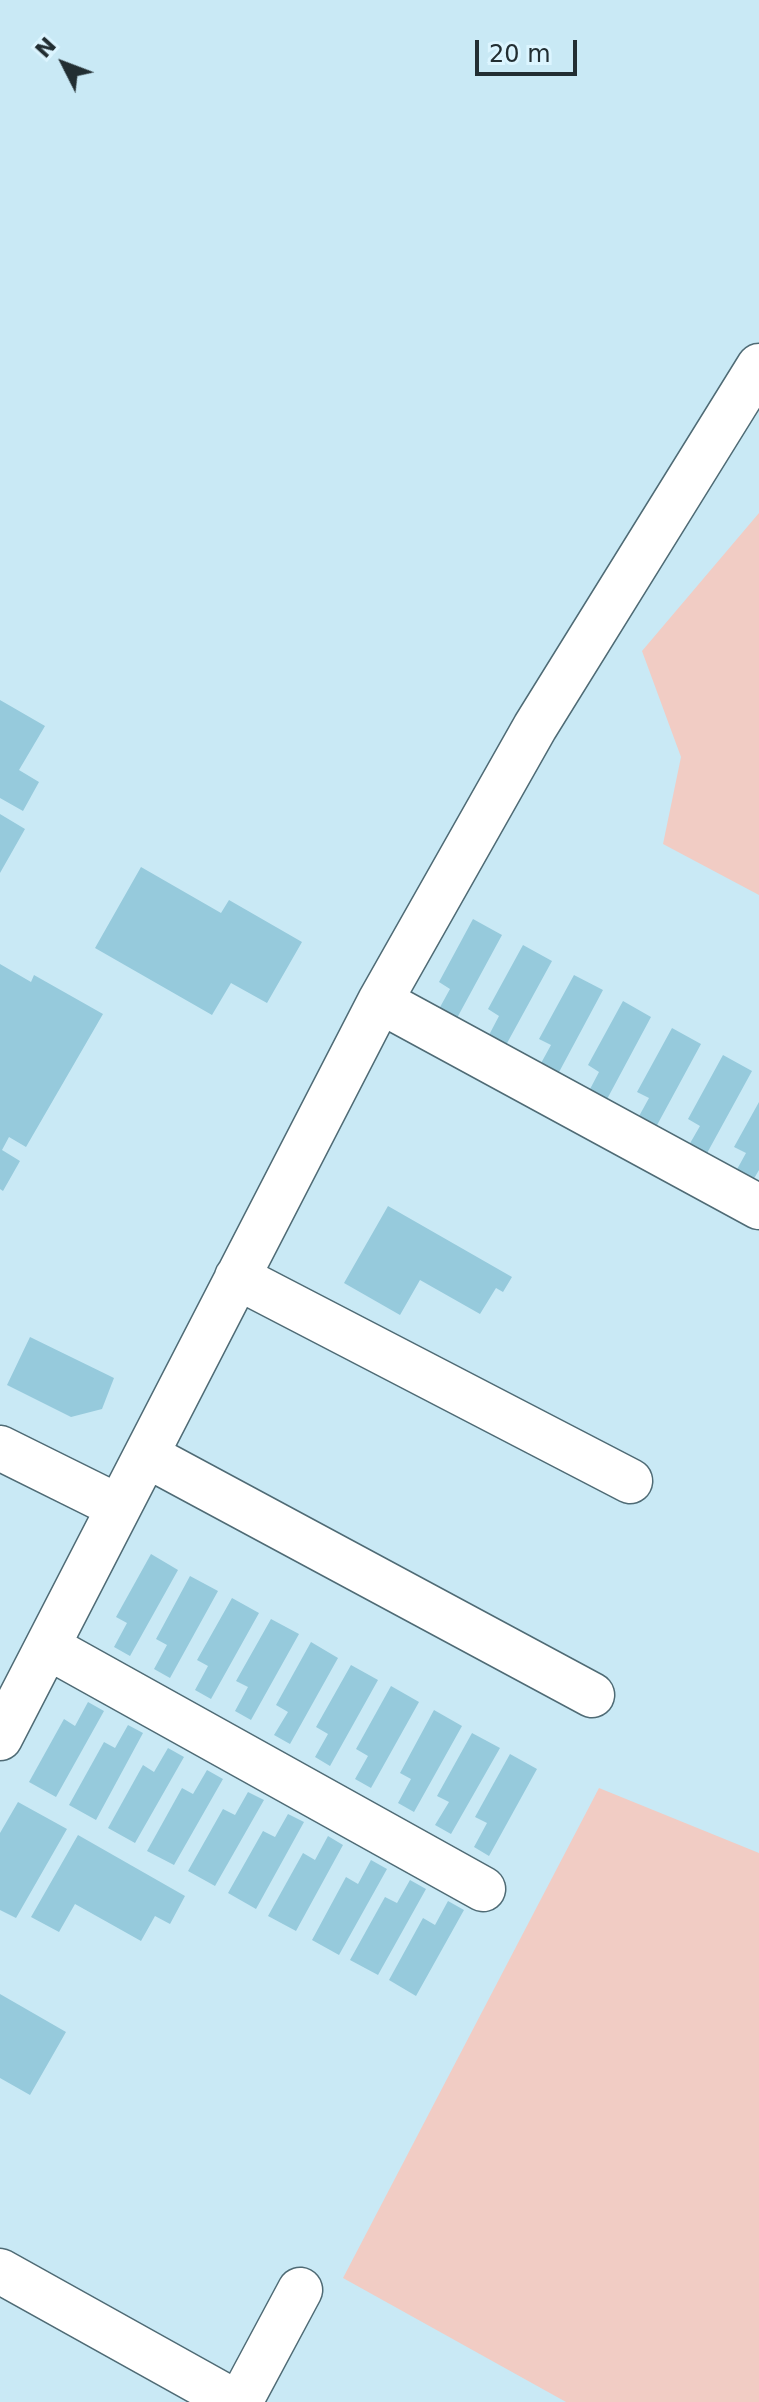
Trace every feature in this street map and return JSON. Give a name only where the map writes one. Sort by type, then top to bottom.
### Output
[{"type":"street","points":[[0,1738],[380,1001],[535,727],[759,366]]},
{"type":"street","points":[[380,1001],[759,1207]]},
{"type":"street","points":[[237,1277],[630,1481]]},
{"type":"street","points":[[0,1448],[119,1507]]},
{"type":"street","points":[[146,1455],[592,1695]]},
{"type":"street","points":[[48,1647],[483,1889]]},
{"type":"street","points":[[0,2271],[238,2402],[300,2290]]},
{"type":"shaded area","points":[[759,513],[759,895],[663,844],[681,757],[642,651]]},
{"type":"shaded area","points":[[599,1788],[759,1853],[759,2402],[566,2402],[343,2278]]},
{"type":"building","points":[[0,700],[45,726],[19,770],[39,782],[23,811],[0,798]]},
{"type":"building","points":[[0,814],[25,829],[0,873]]},
{"type":"building","points":[[141,867],[221,913],[229,900],[302,942],[267,1003],[231,983],[212,1015],[95,948]]},
{"type":"building","points":[[473,919],[502,935],[457,1018],[439,1009],[450,989],[439,982]]},
{"type":"building","points":[[523,945],[552,961],[506,1045],[489,1035],[499,1016],[488,1009]]},
{"type":"building","points":[[0,964],[31,982],[34,975],[103,1014],[26,1147],[9,1137],[2,1150],[20,1161],[3,1191],[0,1189]]},
{"type":"building","points":[[574,975],[603,990],[558,1074],[540,1065],[551,1045],[539,1039]]},
{"type":"building","points":[[623,1001],[651,1017],[606,1101],[589,1091],[599,1072],[588,1065]]},
{"type":"building","points":[[672,1028],[701,1044],[656,1127],[638,1118],[649,1098],[637,1092]]},
{"type":"building","points":[[723,1055],[752,1071],[706,1155],[689,1145],[700,1126],[688,1119]]},
{"type":"building","points":[[759,1102],[759,1170],[752,1182],[735,1173],[746,1153],[734,1147]]},
{"type":"building","points":[[388,1206],[512,1277],[503,1292],[496,1288],[480,1314],[420,1280],[400,1315],[344,1283]]},
{"type":"building","points":[[30,1337],[114,1378],[102,1409],[71,1417],[7,1385]]},
{"type":"building","points":[[151,1554],[178,1570],[130,1656],[114,1647],[127,1623],[116,1617]]},
{"type":"building","points":[[190,1576],[218,1591],[170,1678],[154,1669],[167,1645],[156,1639]]},
{"type":"building","points":[[232,1598],[259,1613],[211,1699],[195,1690],[208,1666],[197,1660]]},
{"type":"building","points":[[271,1619],[299,1634],[251,1720],[235,1711],[248,1687],[236,1681]]},
{"type":"building","points":[[311,1642],[338,1658],[290,1744],[274,1735],[288,1712],[276,1705]]},
{"type":"building","points":[[351,1665],[378,1680],[330,1766],[315,1757],[328,1734],[316,1727]]},
{"type":"building","points":[[391,1686],[419,1702],[371,1788],[355,1779],[368,1756],[356,1749]]},
{"type":"building","points":[[88,1702],[104,1711],[56,1797],[29,1782],[64,1719],[75,1726]]},
{"type":"building","points":[[434,1710],[462,1726],[414,1812],[398,1803],[411,1779],[400,1773]]},
{"type":"building","points":[[128,1725],[143,1733],[96,1820],[69,1805],[104,1742],[115,1748]]},
{"type":"building","points":[[472,1733],[500,1748],[451,1834],[435,1825],[449,1802],[437,1796]]},
{"type":"building","points":[[168,1748],[184,1757],[135,1843],[108,1828],[143,1765],[154,1772]]},
{"type":"building","points":[[510,1754],[537,1769],[489,1856],[474,1847],[487,1823],[475,1817]]},
{"type":"building","points":[[207,1770],[223,1779],[174,1865],[147,1851],[182,1788],[193,1794]]},
{"type":"building","points":[[248,1792],[264,1800],[215,1886],[188,1871],[223,1809],[235,1815]]},
{"type":"building","points":[[18,1802],[67,1829],[16,1918],[0,1910],[0,1833]]},
{"type":"building","points":[[288,1814],[304,1822],[256,1909],[228,1893],[263,1831],[275,1837]]},
{"type":"building","points":[[78,1835],[185,1896],[170,1924],[155,1916],[141,1941],[75,1904],[59,1932],[31,1917]]},
{"type":"building","points":[[328,1836],[343,1845],[296,1931],[268,1916],[303,1853],[315,1860]]},
{"type":"building","points":[[371,1860],[387,1869],[339,1955],[312,1940],[346,1877],[358,1884]]},
{"type":"building","points":[[410,1880],[426,1889],[378,1975],[350,1960],[385,1897],[397,1903]]},
{"type":"building","points":[[448,1901],[464,1910],[416,1996],[389,1980],[423,1918],[435,1925]]},
{"type":"building","points":[[0,1994],[66,2032],[30,2095],[0,2078]]}]
